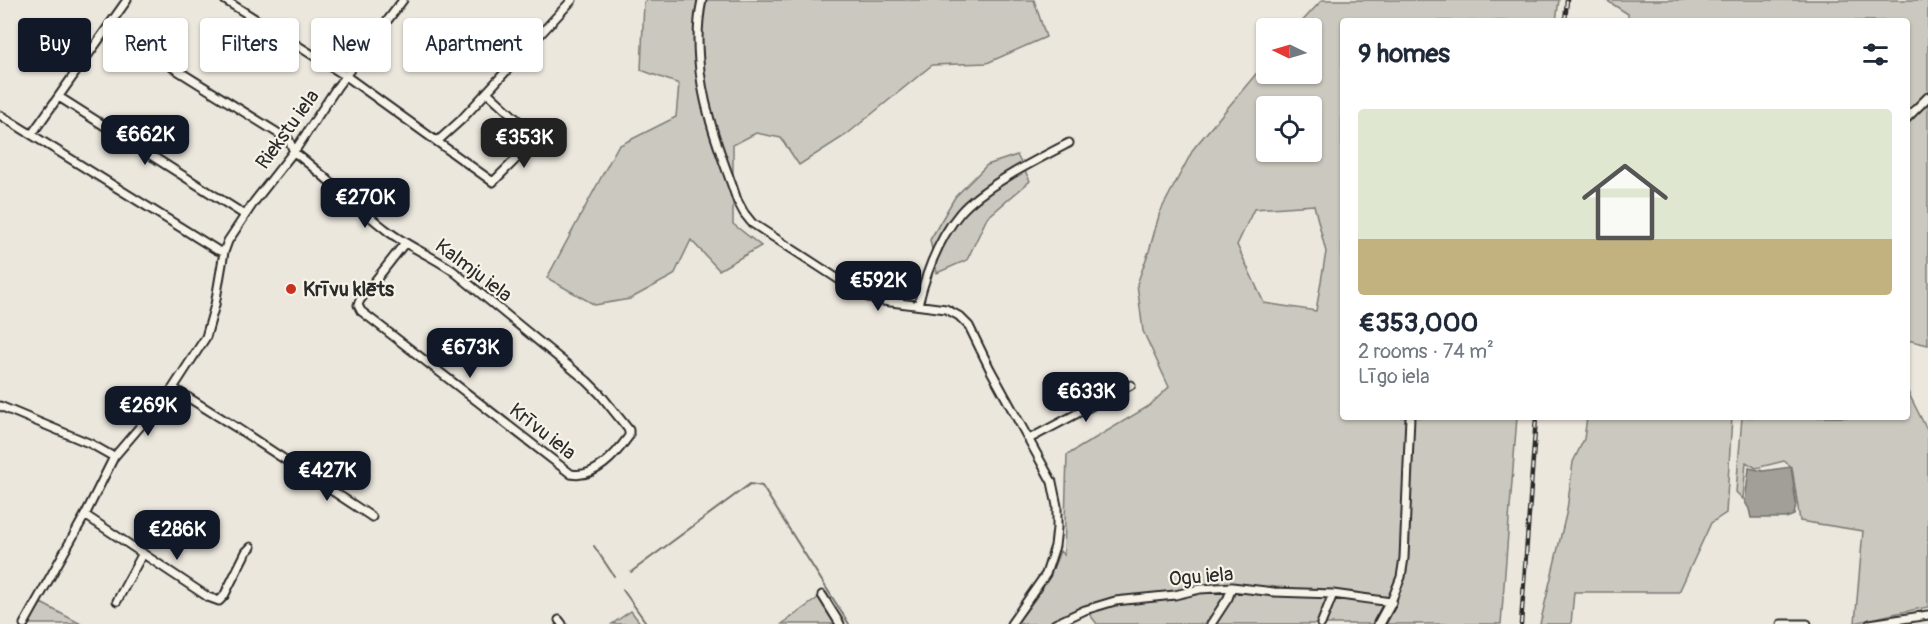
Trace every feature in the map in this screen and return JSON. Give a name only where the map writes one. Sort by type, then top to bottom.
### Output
[{"type":"street","points":[[114,18],[127,0]]},
{"type":"street","points":[[225,0],[346,76],[493,182],[537,138],[487,92]]},
{"type":"street","name":"Riekstu iela","points":[[24,624],[114,457],[173,388],[206,337],[228,241],[244,215],[294,152],[337,87],[403,0]]},
{"type":"street","points":[[436,140],[440,140],[451,130],[572,0]]},
{"type":"street","points":[[702,0],[698,27],[706,105],[714,135],[737,200],[744,213],[753,223],[868,297],[946,309],[959,316],[969,326],[1052,482],[1057,506],[1055,546],[1046,574],[1011,624]]},
{"type":"street","points":[[32,134],[103,34]]},
{"type":"street","name":"Kalmju iela","points":[[180,72],[289,140],[294,152],[404,244],[434,258],[452,270],[587,381],[629,430],[629,436]]},
{"type":"street","points":[[59,97],[244,215]]},
{"type":"street","points":[[1910,115],[1928,97]]},
{"type":"street","points":[[0,115],[217,250],[224,252]]},
{"type":"street","points":[[918,305],[935,253],[961,212],[987,190],[1069,142]]},
{"type":"street","name":"Krīvu iela","points":[[404,244],[360,300],[358,305],[361,311],[571,474],[579,476],[598,467],[613,456],[629,436]]},
{"type":"street","points":[[1029,439],[1131,385]]},
{"type":"street","points":[[173,388],[372,517]]},
{"type":"street","points":[[0,406],[91,444],[114,457]]},
{"type":"street","points":[[1379,624],[1401,577],[1404,558],[1410,420]]},
{"type":"street","points":[[85,514],[208,597],[219,601],[225,596],[246,552],[251,547]]},
{"type":"street","points":[[117,601],[143,553]]},
{"type":"street","points":[[1211,624],[1228,598],[1232,587]]},
{"type":"street","name":"Ogu iela","points":[[1054,624],[1085,610],[1115,601],[1175,595],[1200,589],[1232,587],[1274,592],[1333,594],[1391,602]]},
{"type":"street","points":[[1321,624],[1333,594]]},
{"type":"street","points":[[822,595],[840,624]]},
{"type":"street","points":[[1870,624],[1928,615]]},
{"type":"street","points":[[1781,623],[1807,624]]},
{"type":"shaded area","points":[[647,0],[1034,0],[1046,37],[987,63],[932,65],[846,135],[799,165],[781,138],[756,133],[733,145],[733,224],[761,246],[719,270],[691,240],[674,275],[630,299],[595,305],[547,278],[618,146],[676,117],[679,84],[641,70],[644,2]]},
{"type":"shaded area","points":[[1322,0],[1559,0],[1556,18],[1340,18],[1340,420],[1517,420],[1501,624],[1097,624],[1083,606],[1048,624],[1016,624],[1041,590],[1060,551],[1064,555],[1067,455],[1149,406],[1169,387],[1143,331],[1137,284],[1160,212],[1194,148],[1256,74],[1256,84],[1322,84],[1322,18],[1305,18]],"holes":[[[1314,205],[1326,252],[1316,311],[1264,303],[1237,245],[1254,209]]]},
{"type":"shaded area","points":[[1606,0],[1928,0],[1928,345],[1910,341],[1910,18],[1628,18],[1628,14]]},
{"type":"shaded area","points":[[1017,155],[1030,181],[987,218],[967,260],[937,273],[930,240],[955,197],[987,165]]},
{"type":"shaded area","points":[[1910,396],[1928,432],[1928,607],[1855,623],[1863,531],[1800,521],[1792,467],[1784,461],[1756,468],[1746,462],[1743,499],[1736,492],[1742,420],[1910,420]]},
{"type":"shaded area","points":[[1587,420],[1732,420],[1726,513],[1711,523],[1679,592],[1574,592],[1571,624],[1540,624],[1567,510],[1573,462],[1584,439]]},
{"type":"shaded area","points":[[1791,467],[1796,504],[1794,515],[1786,518],[1751,518],[1745,502],[1749,468],[1763,471]]},
{"type":"shaded area","points":[[822,595],[840,624],[782,624]]},
{"type":"shaded area","points":[[41,603],[81,624],[28,624]]},
{"type":"shaded area","points":[[631,611],[641,624],[612,624]]},
{"type":"waterway","points":[[631,572],[750,484],[762,486],[849,624]]},
{"type":"waterway","points":[[594,546],[614,576]]},
{"type":"waterway","points":[[623,590],[647,624]]},
{"type":"railway","points":[[1565,18],[1567,0]]},
{"type":"railway","points":[[1521,624],[1536,420]]},
{"type":"place","name":"Krīvu klēts","points":[[291,289]]}]
